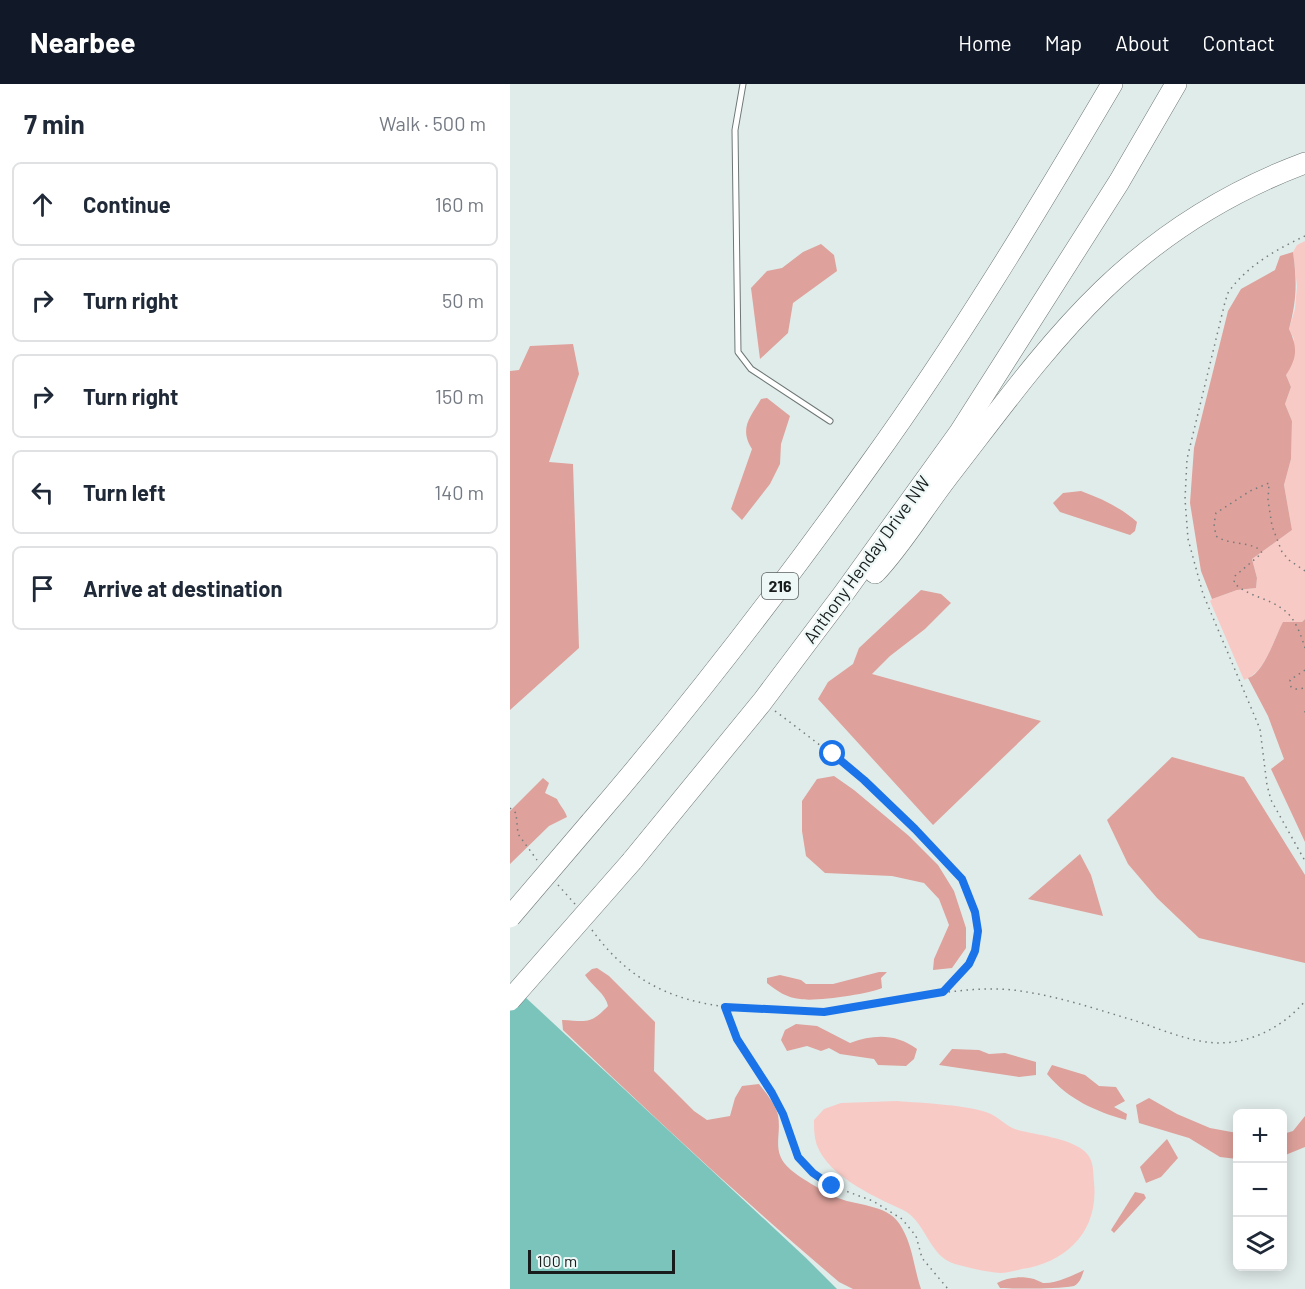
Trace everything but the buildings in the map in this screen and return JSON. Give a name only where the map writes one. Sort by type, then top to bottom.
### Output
[{"type":"highway","name":"216","points":[[510,916],[652,752],[870,464],[1047,194],[1112,84]]},
{"type":"highway","name":"Anthony Henday Drive NW","points":[[510,1000],[632,861],[762,702],[960,432],[1119,182],[1176,84]]},
{"type":"highway","points":[[812,635],[877,571],[1049,349],[1102,291],[1166,238],[1209,209],[1260,182],[1305,163]]},
{"type":"lane","points":[[743,84],[735,130],[738,351],[752,369],[830,421]]},
{"type":"path","points":[[1305,236],[1270,255],[1244,274],[1228,293],[1191,439],[1186,469],[1185,499],[1188,538],[1197,576],[1260,729],[1271,800],[1305,861]]},
{"type":"path","points":[[1305,571],[1282,552],[1272,526],[1268,500],[1269,483],[1250,491],[1216,513],[1214,530],[1216,536],[1233,544],[1256,546],[1262,553],[1235,576],[1234,583],[1245,592],[1286,611],[1305,648]]},
{"type":"path","points":[[1305,670],[1290,681],[1291,687],[1305,688]]},
{"type":"path","points":[[762,702],[864,780],[962,879],[975,912],[978,931],[975,951],[969,964],[943,992]]},
{"type":"path","points":[[1305,711],[1305,716]]},
{"type":"path","points":[[510,808],[516,813],[518,834],[531,854]]},
{"type":"path","points":[[604,945],[638,976],[674,996],[725,1007],[824,1012],[943,992],[976,989],[1012,990],[1055,998],[1192,1040],[1210,1043],[1235,1042],[1259,1035],[1281,1023],[1305,1001]]},
{"type":"path","points":[[725,1007],[737,1039],[783,1114],[798,1157],[813,1173],[832,1186],[873,1201],[902,1220],[916,1236],[922,1258],[948,1289]]},
{"type":"shaded area","points":[[1305,241],[1305,619],[1302,622],[1283,623],[1268,656],[1252,676],[1244,680],[1210,601],[1237,590],[1256,588],[1257,578],[1252,559],[1292,530],[1284,485],[1291,459],[1292,421],[1285,404],[1291,387],[1286,375],[1294,339],[1289,329],[1295,309],[1297,286],[1293,252],[1297,245]]},
{"type":"shaded area","points":[[821,244],[834,255],[837,271],[793,303],[788,333],[760,359],[751,288],[767,271],[782,268],[803,252]]},
{"type":"shaded area","points":[[1293,252],[1296,290],[1289,329],[1295,353],[1286,375],[1291,387],[1285,404],[1292,421],[1291,459],[1284,485],[1292,530],[1252,559],[1257,578],[1256,588],[1237,590],[1212,599],[1201,571],[1190,503],[1194,448],[1228,311],[1241,289],[1275,270],[1280,256]]},
{"type":"shaded area","points":[[573,344],[579,374],[549,462],[573,464],[579,648],[510,710],[510,371],[519,370],[530,346]]},
{"type":"shaded area","points":[[767,398],[790,416],[781,444],[780,464],[770,484],[742,520],[731,509],[752,449],[748,442],[746,429],[761,399]]},
{"type":"shaded area","points":[[1081,491],[1110,504],[1131,517],[1137,522],[1135,531],[1130,535],[1060,512],[1053,503],[1063,493]]},
{"type":"shaded area","points":[[921,590],[941,594],[951,603],[925,629],[890,656],[872,674],[1041,721],[933,825],[818,699],[828,682],[853,664],[859,648]]},
{"type":"shaded area","points":[[1305,619],[1305,842],[1271,769],[1284,759],[1268,716],[1248,678],[1254,675],[1264,662],[1283,622],[1302,622]]},
{"type":"shaded area","points":[[1172,757],[1244,777],[1305,875],[1305,963],[1199,938],[1157,898],[1128,864],[1107,820]]},
{"type":"shaded area","points":[[834,776],[909,836],[938,865],[954,891],[966,928],[966,948],[952,968],[933,970],[934,959],[949,925],[939,899],[924,883],[892,876],[825,873],[806,856],[802,831],[802,801],[817,779]]},
{"type":"shaded area","points":[[543,778],[549,783],[545,793],[557,799],[567,817],[549,826],[510,864],[510,811]]},
{"type":"shaded area","points":[[1080,854],[1091,875],[1103,916],[1028,899]]},
{"type":"shaded area","points":[[597,968],[609,976],[655,1022],[654,1071],[694,1111],[707,1120],[730,1116],[735,1098],[742,1086],[759,1084],[773,1103],[778,1115],[778,1144],[785,1163],[801,1177],[828,1193],[847,1201],[883,1210],[897,1220],[909,1243],[921,1289],[853,1289],[839,1282],[699,1158],[563,1030],[562,1020],[592,1019],[608,1006],[605,998],[585,975]]},
{"type":"shaded area","points":[[887,972],[881,978],[882,988],[866,993],[829,998],[807,1000],[795,998],[782,994],[767,983],[767,978],[780,975],[801,980],[806,984],[833,984]]},
{"type":"shaded area","points":[[796,1024],[817,1026],[850,1043],[868,1038],[885,1037],[901,1040],[917,1049],[914,1059],[906,1066],[878,1065],[874,1059],[840,1054],[829,1048],[821,1051],[807,1046],[787,1051],[781,1040],[785,1030]]},
{"type":"shaded area","points":[[952,1049],[979,1050],[989,1054],[1005,1053],[1036,1062],[1036,1075],[1019,1077],[939,1065]]},
{"type":"shaded area","points":[[1052,1065],[1085,1075],[1099,1086],[1116,1087],[1125,1101],[1114,1107],[1127,1114],[1126,1120],[1104,1113],[1073,1098],[1047,1074]]},
{"type":"shaded area","points":[[1149,1098],[1177,1114],[1210,1128],[1233,1132],[1233,1159],[1220,1157],[1189,1138],[1139,1123],[1136,1105]]},
{"type":"shaded area","points":[[897,1101],[983,1111],[1014,1129],[1061,1140],[1087,1153],[1092,1164],[1094,1200],[1091,1215],[1077,1241],[1053,1259],[1008,1272],[983,1271],[946,1260],[933,1247],[911,1215],[850,1182],[827,1162],[819,1151],[815,1138],[814,1120],[824,1109],[841,1103]]},
{"type":"shaded area","points":[[1305,1116],[1305,1147],[1287,1154],[1287,1133],[1293,1131]]},
{"type":"shaded area","points":[[1167,1139],[1178,1158],[1161,1177],[1146,1183],[1140,1167]]},
{"type":"shaded area","points":[[1135,1192],[1144,1194],[1146,1198],[1114,1233],[1111,1230]]},
{"type":"shaded area","points":[[1084,1270],[1074,1286],[1000,1288],[997,1283],[1019,1277],[1048,1283]]},
{"type":"water","points":[[510,983],[806,1258],[837,1289],[510,1289]]},
{"type":"route","points":[[832,1186],[813,1173],[798,1157],[783,1114],[737,1039],[725,1007],[824,1012],[943,992],[969,964],[975,951],[978,931],[975,912],[962,879],[915,829],[833,754]]}]
